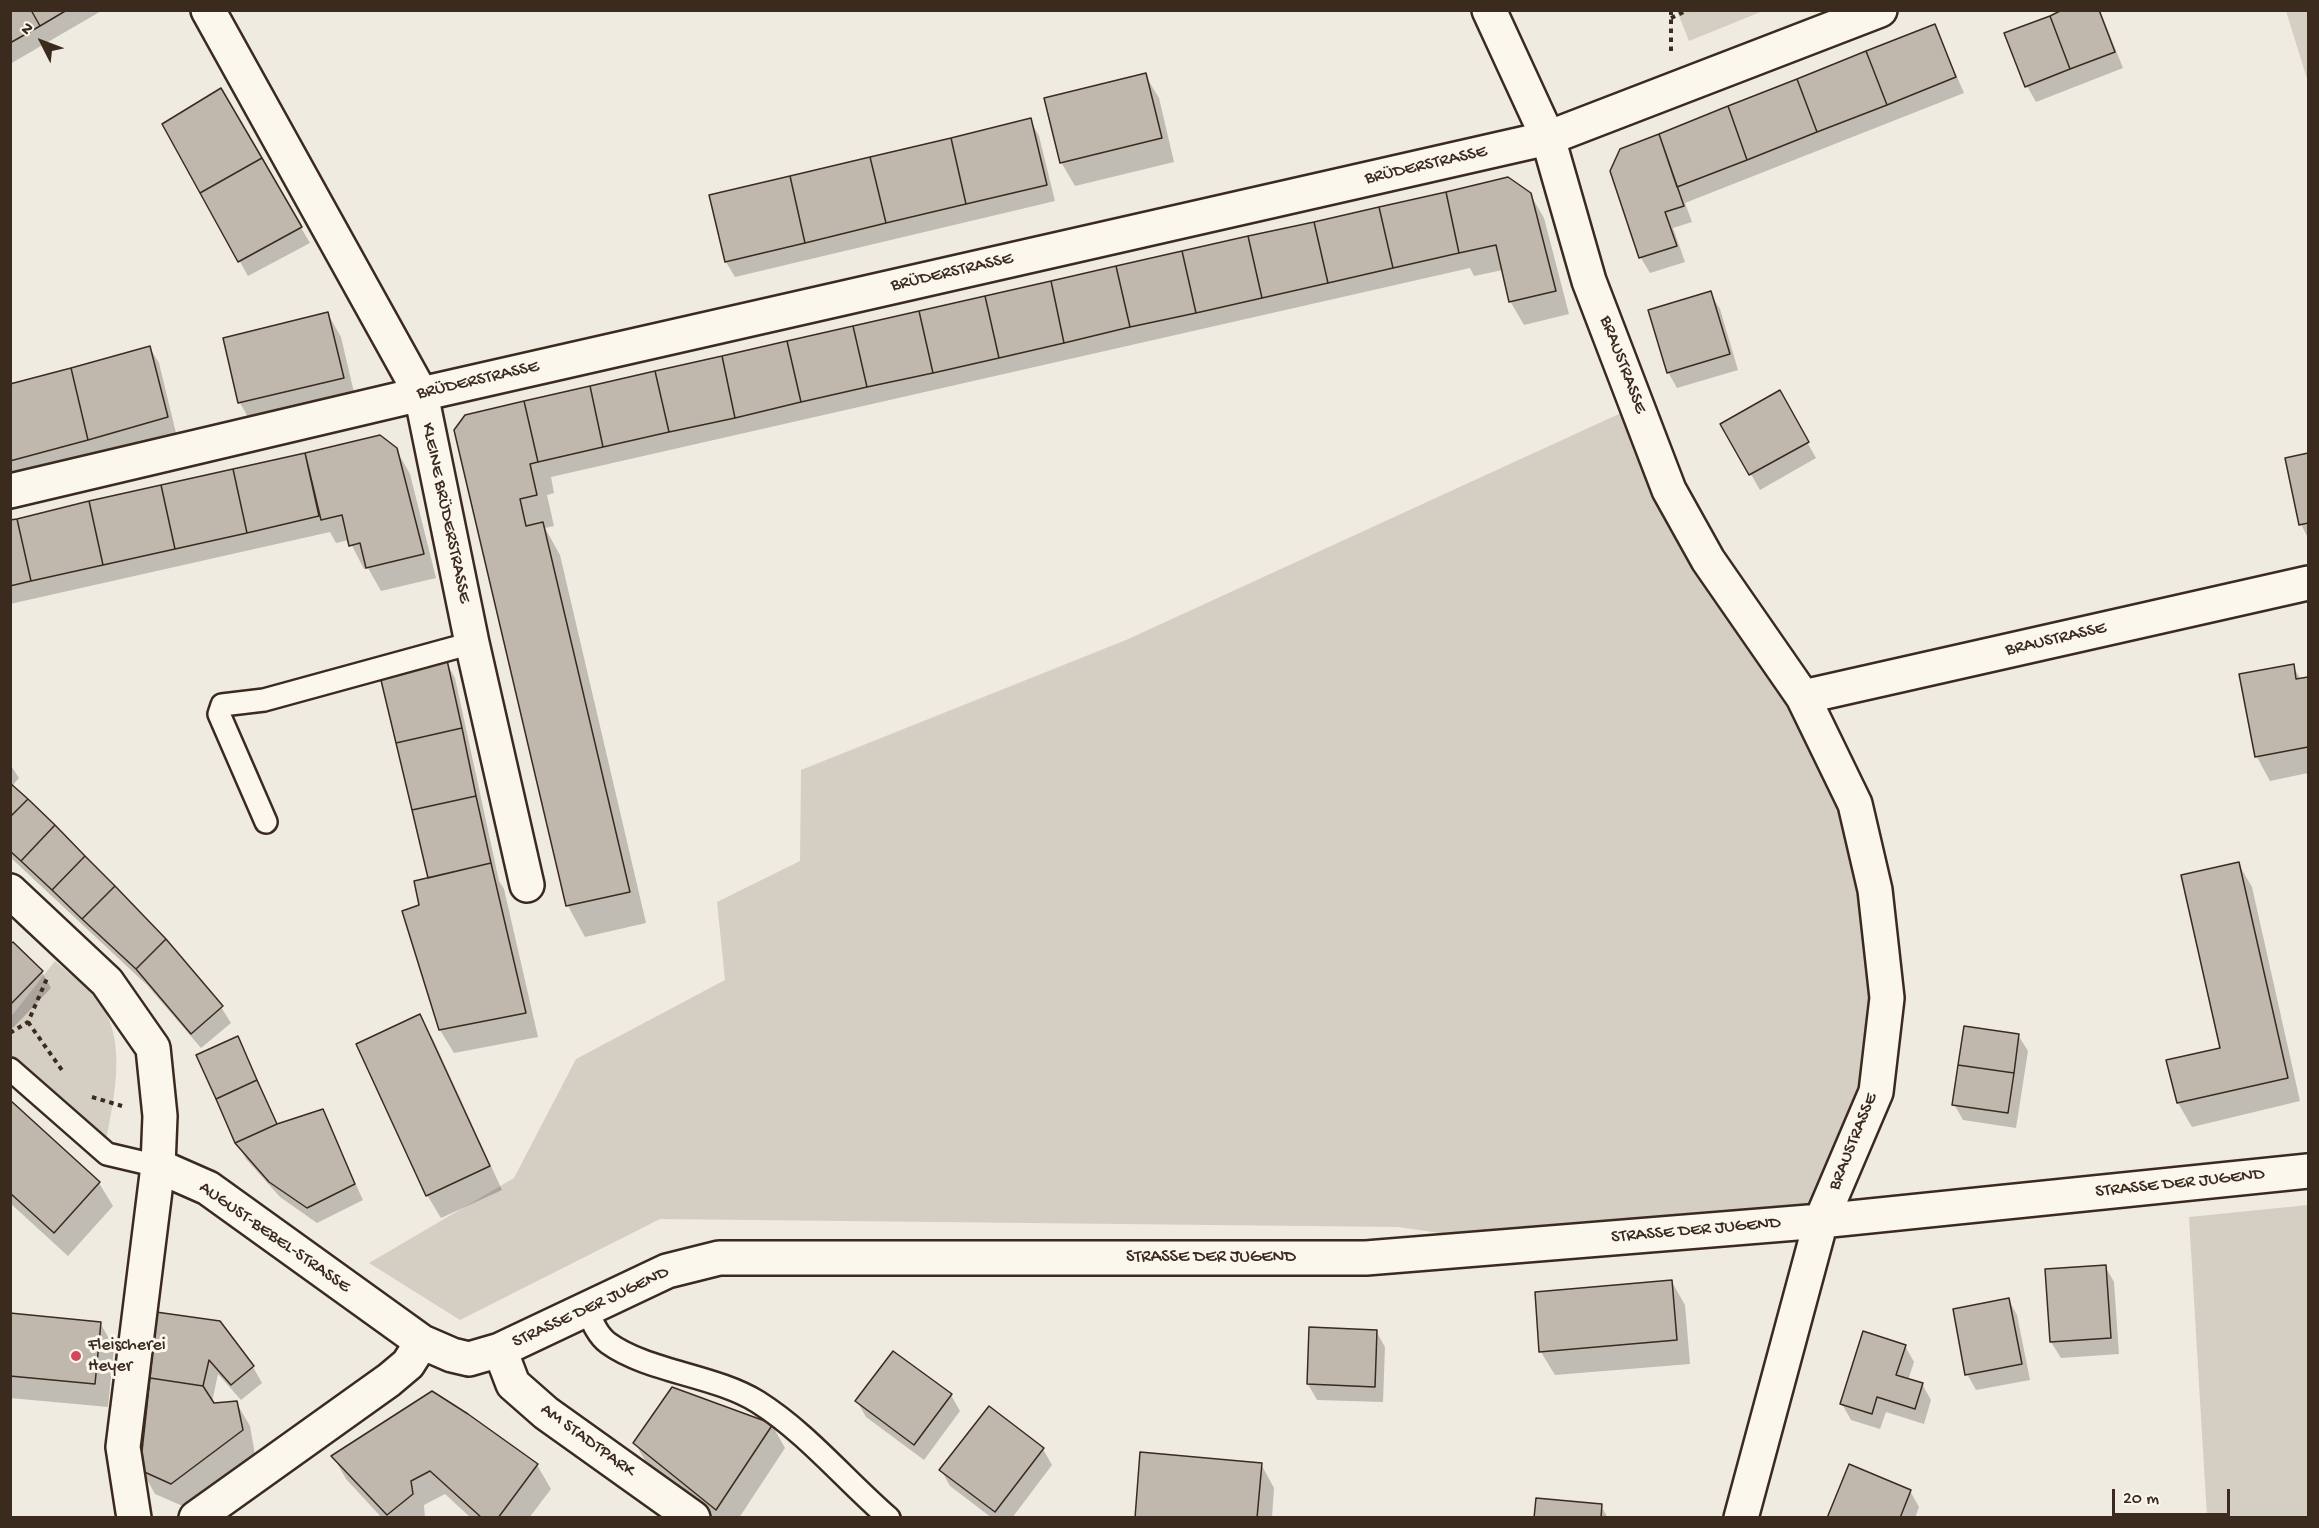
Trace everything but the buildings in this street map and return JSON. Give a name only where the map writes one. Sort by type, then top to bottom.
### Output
[{"type":"street","name":"KLEINE BRÜDERSTRASSE","points":[[208,10],[421,394],[472,642],[527,885]]},
{"type":"street","name":"BRAUSTRASSE","points":[[1489,10],[1548,138],[1589,281],[1670,490],[1708,560],[1803,697],[1856,804],[1875,890],[1887,998],[1875,1092],[1821,1221],[1741,1518]]},
{"type":"street","name":"BRÜDERSTRASSE","points":[[10,491],[421,394],[1548,138],[1880,10]]},
{"type":"street","name":"BRAUSTRASSE","points":[[1803,697],[2308,583]]},
{"type":"street","points":[[10,891],[107,982],[153,1048],[160,1116],[158,1166],[123,1447],[134,1518]]},
{"type":"street","name":"AUGUST-BEBEL-STRASSE","points":[[158,1166],[208,1188],[422,1342]]},
{"type":"street","name":"STRASSE DER JUGEND","points":[[422,1342],[452,1355],[469,1359],[500,1350],[667,1271],[719,1258],[1366,1258],[1821,1221],[2308,1171]]},
{"type":"street","points":[[196,1518],[389,1380],[408,1364],[422,1342]]},
{"type":"street","name":"AM STADTPARK","points":[[500,1350],[513,1384],[546,1413],[693,1518]]},
{"type":"lane","points":[[266,822],[219,714],[222,705],[264,700],[472,642]]},
{"type":"lane","points":[[10,1069],[106,1154],[158,1166]]},
{"type":"lane","points":[[586,1309],[595,1328],[608,1343],[640,1358],[700,1377],[757,1401],[798,1433],[889,1518]]},
{"type":"path","points":[[1671,18],[1688,10]]},
{"type":"path","points":[[10,1033],[28,1022],[64,940]]},
{"type":"path","points":[[28,1022],[65,1074]]},
{"type":"path","points":[[88,1094],[96,1100],[160,1116]]},
{"type":"shaded area","points":[[1677,11],[1763,11],[1689,41]]},
{"type":"shaded area","points":[[2286,11],[2308,11],[2308,82]]},
{"type":"shaded area","points":[[1641,411],[1855,804],[1887,998],[1821,1221],[1524,1245],[1398,1227],[660,1219],[460,1320],[369,1263],[514,1178],[576,1059],[725,980],[717,902],[800,861],[801,770],[1126,640],[1621,413]]},
{"type":"shaded area","points":[[55,961],[96,998],[113,1031],[116,1049],[115,1087],[106,1142],[11,1066],[10,1018]]},
{"type":"shaded area","points":[[2308,1205],[2308,1517],[2207,1517],[2189,1217]]},
{"type":"place","name":"Fleischerei Heyer","points":[[76,1356]]}]
